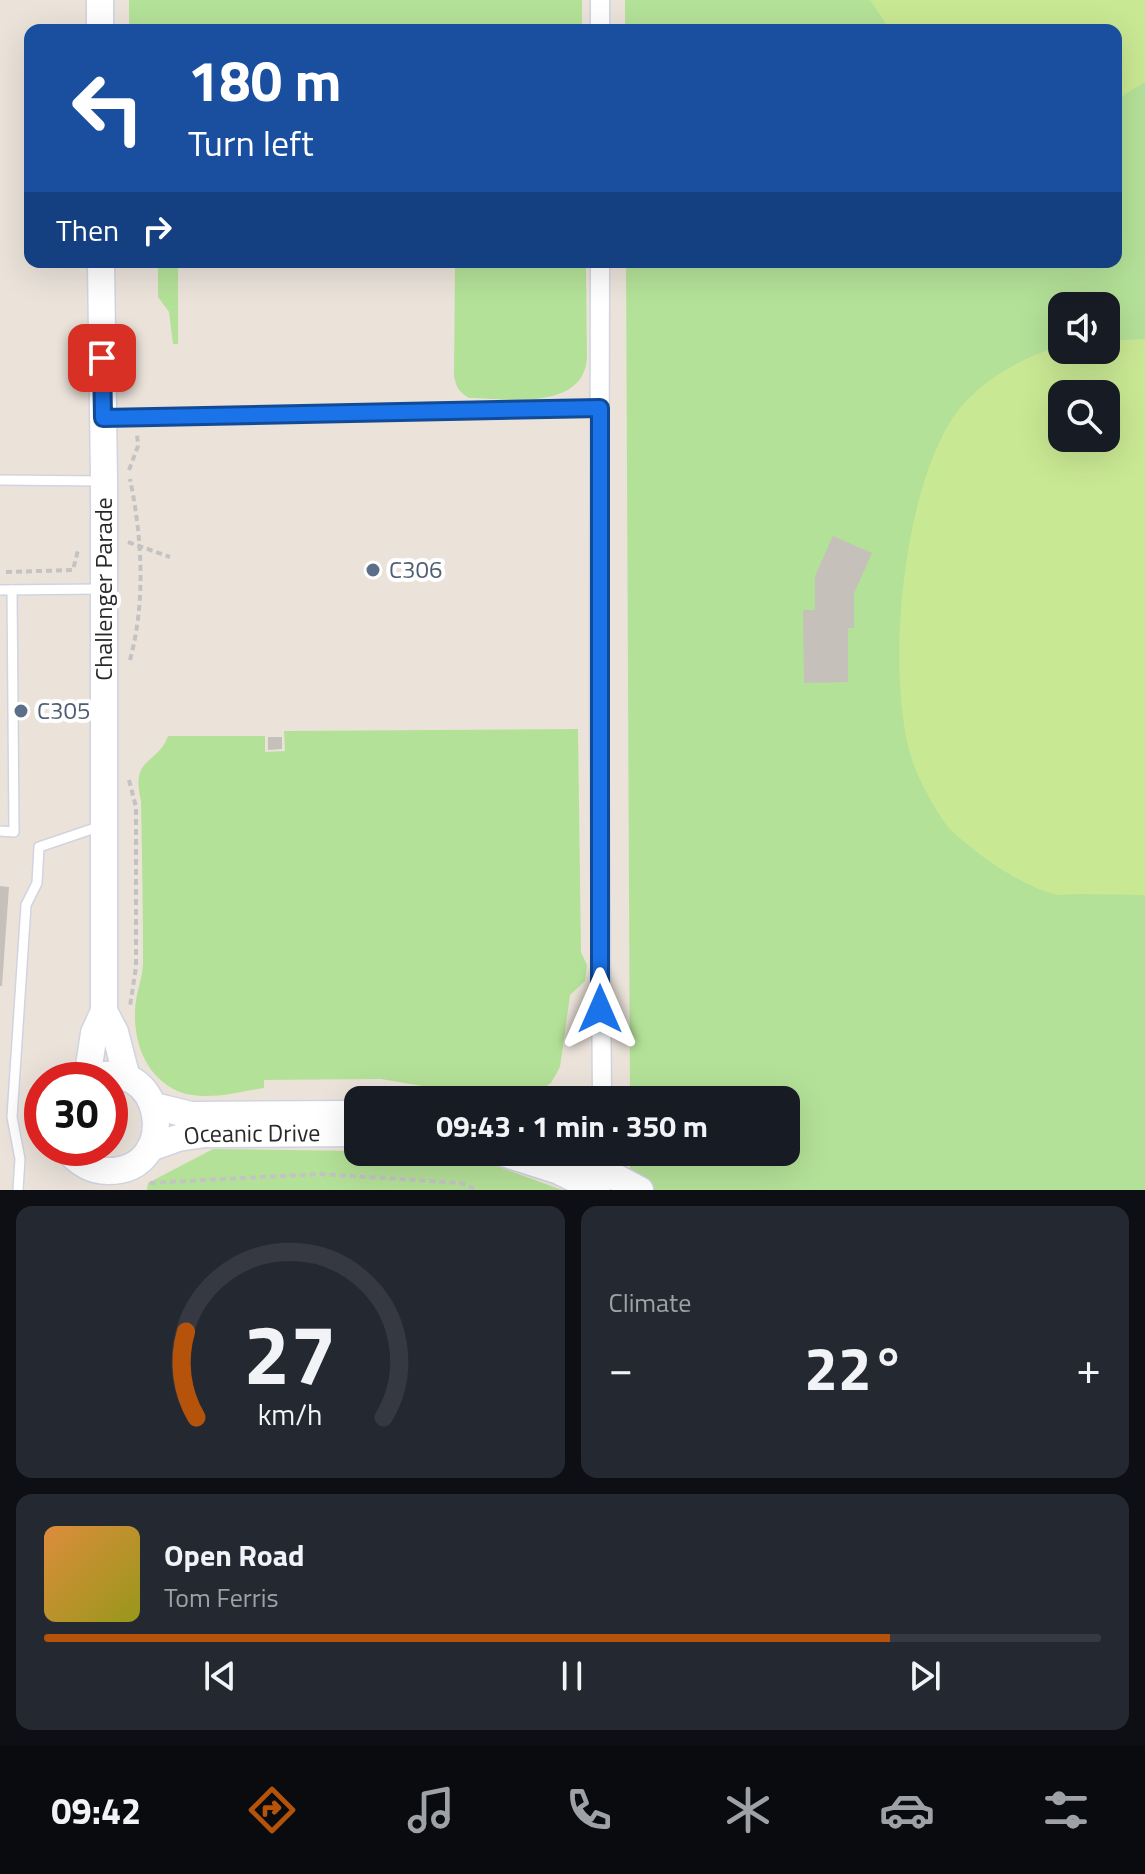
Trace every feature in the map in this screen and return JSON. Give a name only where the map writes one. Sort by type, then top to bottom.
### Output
[{"type":"street","points":[[100,0],[100,24]]},
{"type":"street","points":[[600,0],[600,24]]},
{"type":"street","name":"Challenger Parade","points":[[101,268],[106,825],[117,1009],[115,1032],[123,1062]]},
{"type":"street","points":[[600,268],[601,1086]]},
{"type":"street","name":"Challenger Parade","points":[[89,1062],[94,1033],[117,1009]]},
{"type":"street","points":[[595,1086],[600,1069]]},
{"type":"street","name":"Challenger Parade","points":[[128,1079],[143,1089],[154,1106]]},
{"type":"street","name":"Oceanic Drive","points":[[154,1106],[184,1115],[216,1116],[344,1099]]},
{"type":"street","points":[[88,1178],[100,1171],[114,1171],[131,1180],[156,1135],[154,1106]]},
{"type":"street","name":"Oceanic Drive","points":[[150,1148],[178,1138],[205,1134],[344,1133]]},
{"type":"street","points":[[582,1168],[640,1190]]},
{"type":"lane","points":[[103,418],[600,408]]},
{"type":"lane","points":[[0,480],[104,481]]},
{"type":"lane","points":[[0,590],[104,589]]},
{"type":"lane","points":[[0,831],[14,832],[12,590]]},
{"type":"lane","points":[[18,1190],[20,1159],[12,1117],[26,905],[37,883],[39,847],[106,825]]},
{"type":"lane","points":[[216,1116],[264,1103]]},
{"type":"path","points":[[126,673],[138,620],[140,538],[129,471],[138,446],[135,417]]},
{"type":"path","points":[[117,1009],[136,967],[136,807],[129,777]]},
{"type":"path","points":[[131,1180],[319,1174],[461,1183],[478,1190]]},
{"type":"green space","points":[[129,0],[582,0],[582,24],[129,24]]},
{"type":"green space","points":[[625,0],[1145,0],[1145,1190],[651,1190],[630,1174],[630,1166],[800,1166],[800,1086],[630,1086],[626,268],[1122,268],[1122,24],[625,24]]},
{"type":"green space","points":[[870,0],[1145,0],[1145,82],[1122,96],[1122,24],[886,24]]},
{"type":"green space","points":[[158,268],[178,268],[178,344],[173,344],[169,312],[158,297]]},
{"type":"green space","points":[[455,268],[586,268],[587,359],[582,376],[572,387],[557,395],[540,398],[469,398],[460,391],[454,376]]},
{"type":"green space","points":[[1145,339],[1145,895],[1060,895],[1028,884],[999,868],[960,839],[937,811],[917,773],[906,736],[900,690],[899,639],[911,533],[924,483],[940,441],[960,408],[1006,369],[1048,350],[1048,364],[1120,364],[1120,340]]},
{"type":"green space","points":[[578,729],[581,952],[587,965],[585,981],[570,995],[560,1067],[551,1083],[546,1086],[422,1086],[381,1079],[264,1080],[264,1088],[202,1096],[172,1088],[150,1069],[135,1027],[135,1005],[143,962],[139,786],[142,768],[164,745],[168,736],[265,736],[265,752],[285,751],[284,731]]},
{"type":"green space","points":[[213,1149],[344,1151],[344,1166],[496,1166],[562,1190],[147,1190],[148,1183]]},
{"type":"building","points":[[833,536],[872,553],[854,593],[854,628],[848,628],[848,682],[804,683],[803,610],[815,610],[815,576]]},
{"type":"building","points":[[268,737],[282,737],[282,749],[268,750]]},
{"type":"building","points":[[0,886],[9,887],[2,986],[0,986]]},
{"type":"place","name":"C306","points":[[373,570]]},
{"type":"place","name":"C305","points":[[21,711]]},
{"type":"route","points":[[102,358],[103,418],[600,408],[600,1009]]}]
